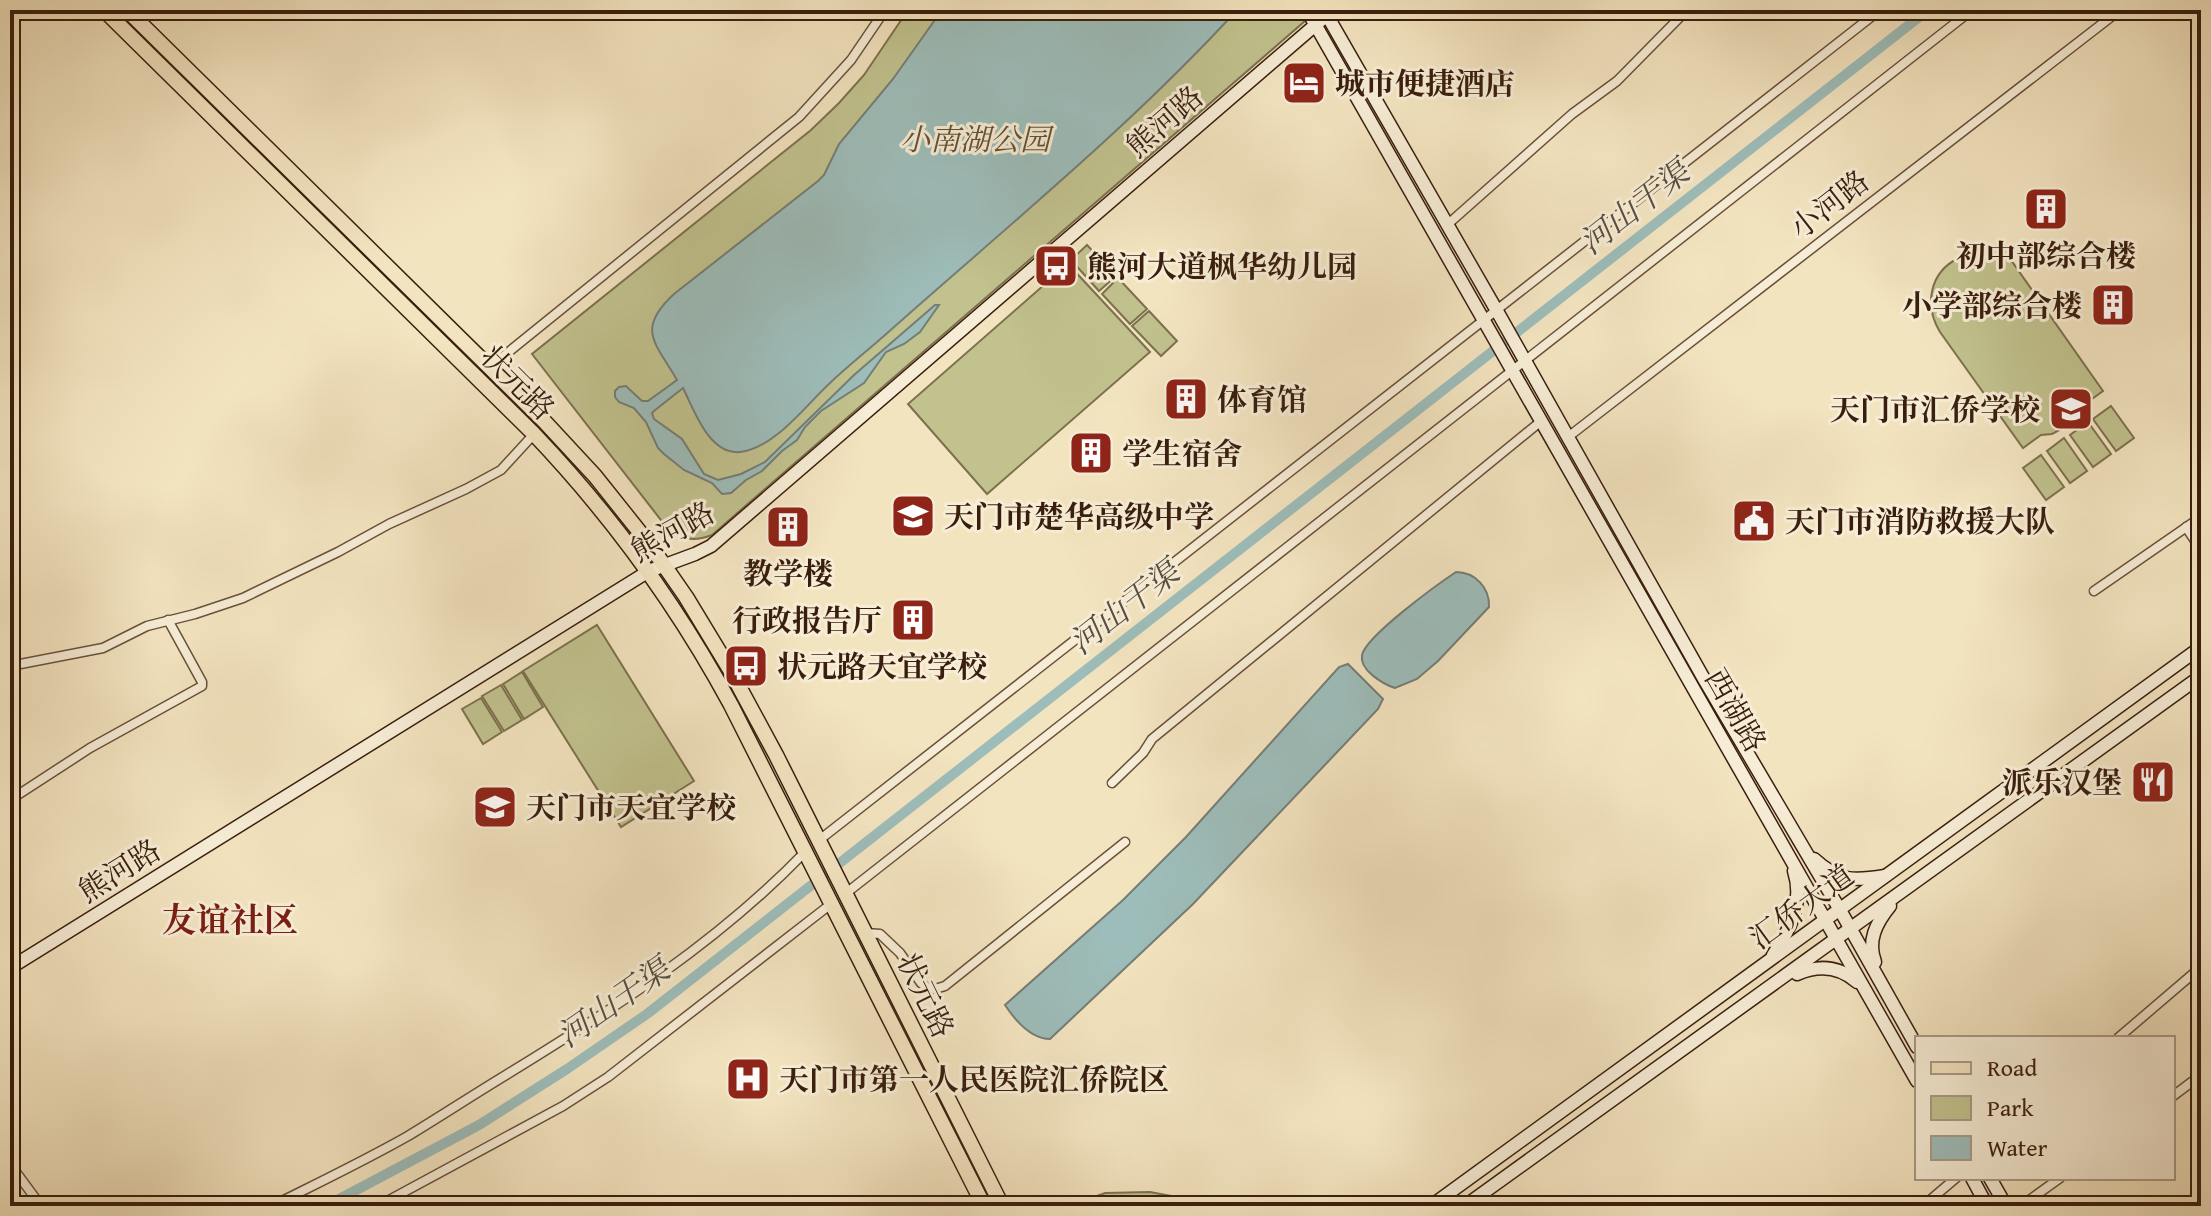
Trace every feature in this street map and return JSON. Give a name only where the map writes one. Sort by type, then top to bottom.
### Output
[{"type":"main road","points":[[93,10],[110,15]]},
{"type":"main road","points":[[1307,10],[1486,323]]},
{"type":"main road","name":"状元路","points":[[128,11],[573,451],[620,506],[664,565],[751,707],[1002,1206]]},
{"type":"main road","points":[[1326,12],[1499,314]]},
{"type":"main road","name":"熊河路","points":[[10,968],[649,571],[695,554],[725,535],[1326,12]]},
{"type":"main road","name":"状元路","points":[[110,15],[534,434],[600,507],[649,571],[712,669],[750,741],[984,1206]]},
{"type":"main road","name":"西湖路","points":[[1499,314],[1689,653],[1915,1043]]},
{"type":"main road","name":"西湖路","points":[[1486,323],[1915,1077]]},
{"type":"main road","name":"汇侨大道","points":[[1431,1206],[2201,647]]},
{"type":"main road","name":"汇侨大道","points":[[1465,1206],[2201,676]]},
{"type":"main road","points":[[1804,849],[1826,870],[1839,877],[1851,880],[1888,875]]},
{"type":"main road","points":[[1767,963],[1786,934],[1796,908],[1798,893],[1790,857]]},
{"type":"main road","points":[[1884,988],[1872,954],[1872,935],[1884,913],[1900,894]]},
{"type":"main road","points":[[1779,981],[1804,971],[1825,968],[1848,974],[1869,996]]},
{"type":"main road","points":[[1973,1180],[1987,1206]]},
{"type":"main road","points":[[1991,1180],[2006,1206]]},
{"type":"street","points":[[490,367],[799,117],[851,60],[885,10]]},
{"type":"street","points":[[1447,225],[1572,114],[1617,81],[1687,10]]},
{"type":"street","points":[[820,845],[1499,314],[1880,10]]},
{"type":"street","points":[[845,894],[1510,368],[1972,10]]},
{"type":"street","name":"小河路","points":[[1568,437],[2120,10]]},
{"type":"street","points":[[1112,783],[1143,753],[1152,739],[1540,422]]},
{"type":"street","points":[[10,666],[103,648],[147,626],[243,598],[501,470],[534,434]]},
{"type":"street","points":[[2094,591],[2201,517]]},
{"type":"street","points":[[2186,527],[2201,550]]},
{"type":"street","points":[[10,800],[90,748],[202,686],[168,620]]},
{"type":"street","points":[[866,933],[880,934],[900,953],[926,987],[935,989],[945,986],[1125,842]]},
{"type":"street","points":[[272,1206],[407,1136],[585,1027],[666,972],[739,915],[806,856]]},
{"type":"street","points":[[378,1206],[563,1106],[608,1077],[831,903]]},
{"type":"street","points":[[2120,1036],[2201,967]]},
{"type":"street","points":[[2175,1094],[2201,1075]]},
{"type":"street","points":[[10,1164],[41,1206]]},
{"type":"street","points":[[1923,1206],[1954,1180]]},
{"type":"street","points":[[2021,1206],[2057,1180]]},
{"type":"green space","name":"小南湖公园","points":[[908,10],[1299,10],[1305,21],[712,535],[698,539],[681,536],[664,524],[532,354],[811,130],[864,75]]},
{"type":"green space","points":[[1999,243],[2103,391],[2085,404],[2069,425],[2052,434],[2041,435],[2023,448],[1940,332],[1932,311],[1932,290],[1941,272],[1959,258],[1983,254]]},
{"type":"green space","points":[[1087,245],[1116,276],[1099,291],[1071,260]]},
{"type":"green space","points":[[1068,264],[1150,352],[987,494],[908,404]]},
{"type":"green space","points":[[1118,278],[1147,309],[1130,324],[1102,294]]},
{"type":"green space","points":[[1149,311],[1177,341],[1161,356],[1132,326]]},
{"type":"green space","points":[[2111,406],[2134,438],[2116,451],[2093,419]]},
{"type":"green space","points":[[2088,422],[2111,454],[2093,467],[2070,435]]},
{"type":"green space","points":[[2064,438],[2087,471],[2070,483],[2047,451]]},
{"type":"green space","points":[[2041,455],[2064,487],[2046,500],[2023,468]]},
{"type":"green space","points":[[597,625],[694,781],[621,827],[523,671]]},
{"type":"green space","points":[[522,672],[543,707],[524,719],[503,684]]},
{"type":"green space","points":[[501,685],[522,720],[504,731],[482,696]]},
{"type":"green space","points":[[481,698],[502,732],[483,744],[462,709]]},
{"type":"green space","points":[[1150,1192],[1187,1199],[1201,1206],[1069,1206],[1105,1193]]},
{"type":"water","name":"小南湖公园","points":[[942,10],[1237,10],[1110,137],[765,443],[740,452],[720,446],[704,429],[683,388],[654,411],[654,419],[682,439],[704,474],[718,480],[741,474],[765,462],[854,375],[935,305],[939,305],[920,332],[886,352],[864,383],[821,411],[797,440],[762,471],[731,493],[722,494],[712,483],[684,470],[664,454],[646,422],[634,408],[619,402],[615,391],[626,386],[642,401],[648,401],[677,380],[653,337],[655,317],[662,307],[674,294],[824,175],[839,144],[893,79]]},
{"type":"water","points":[[1456,572],[1480,582],[1487,594],[1489,607],[1417,679],[1395,688],[1373,676],[1362,661],[1366,646],[1404,611]]},
{"type":"water","points":[[1348,664],[1383,699],[1378,709],[1193,904],[1050,1039],[1036,1036],[1024,1028],[1005,1005],[1123,900],[1186,837],[1339,667]]},
{"type":"waterway","name":"河山干渠","points":[[326,1206],[479,1125],[647,1014],[1928,10]]},
{"type":"place","name":"城市便捷酒店","points":[[1304,83]]},
{"type":"place","name":"初中部综合楼","points":[[2046,209]]},
{"type":"place","name":"熊河大道枫华幼儿园","points":[[1056,266]]},
{"type":"place","name":"小学部综合楼","points":[[2113,305]]},
{"type":"place","name":"体育馆","points":[[1186,399]]},
{"type":"place","name":"天门市汇侨学校","points":[[2071,409]]},
{"type":"place","name":"学生宿舍","points":[[1091,453]]},
{"type":"place","name":"天门市楚华高级中学","points":[[913,516]]},
{"type":"place","name":"天门市消防救援大队","points":[[1754,521]]},
{"type":"place","name":"教学楼","points":[[788,527]]},
{"type":"place","name":"行政报告厅","points":[[913,620]]},
{"type":"place","name":"状元路天宜学校","points":[[746,666]]},
{"type":"place","name":"派乐汉堡","points":[[2153,782]]},
{"type":"place","name":"天门市天宜学校","points":[[495,807]]},
{"type":"place","name":"天门市第一人民医院汇侨院区","points":[[748,1079]]},
{"type":"district","name":"友谊社区","points":[[230,919]]}]
